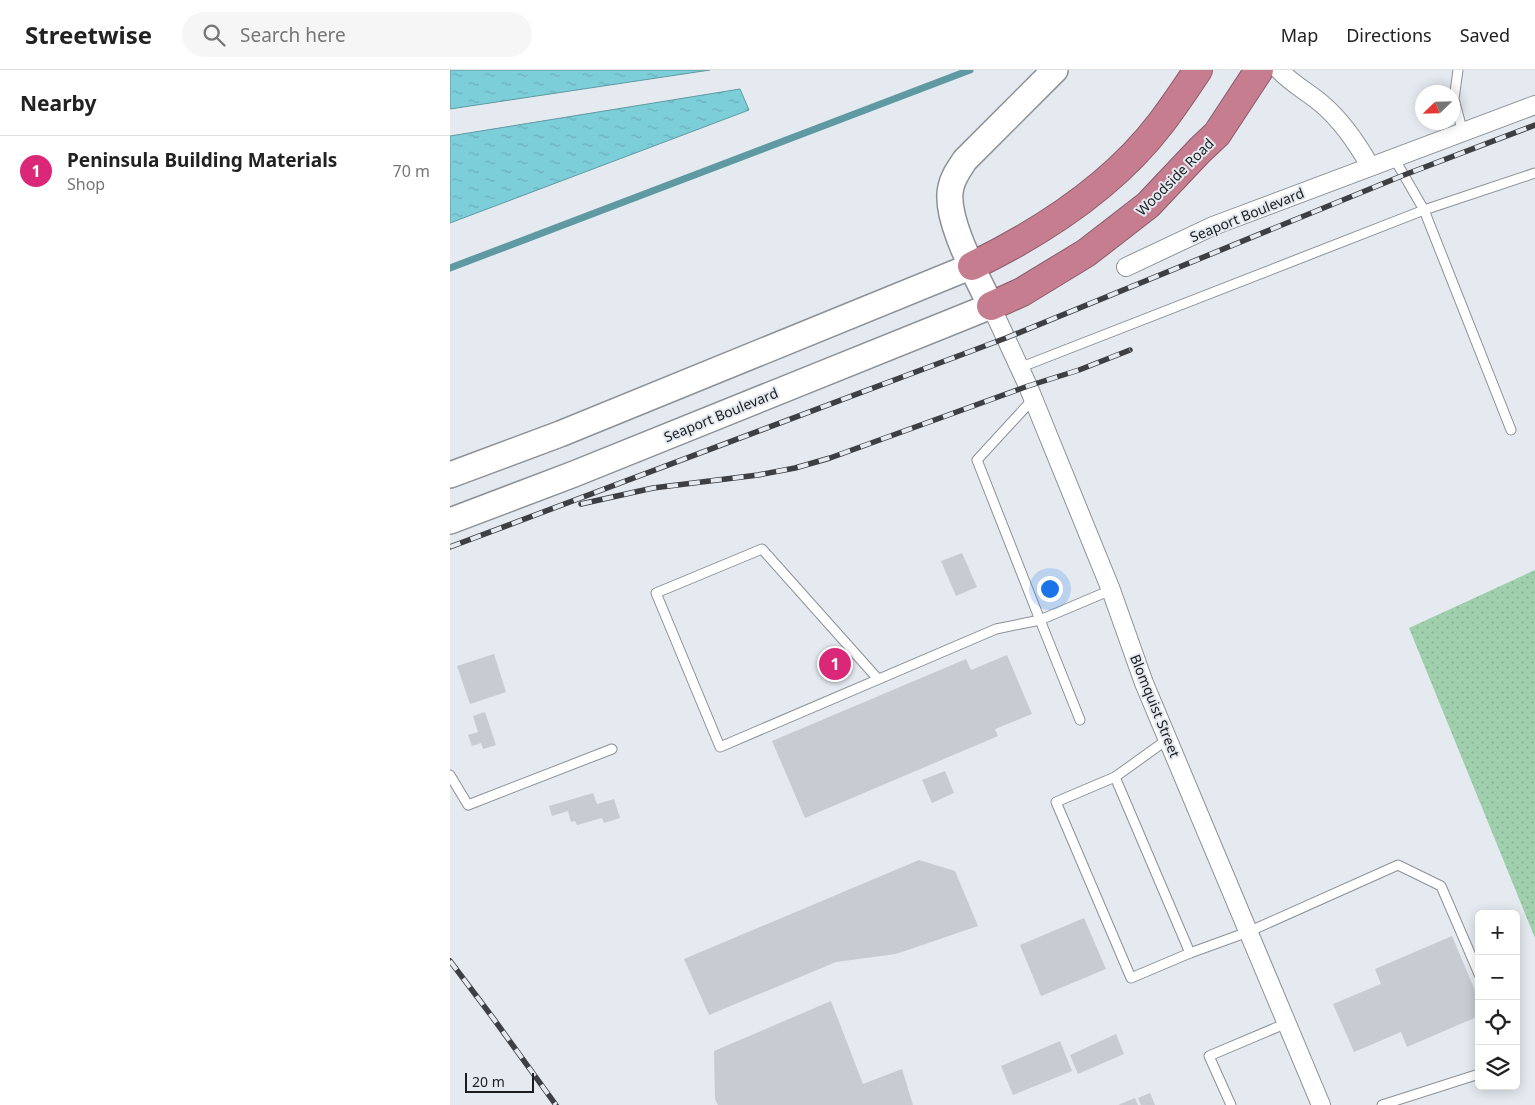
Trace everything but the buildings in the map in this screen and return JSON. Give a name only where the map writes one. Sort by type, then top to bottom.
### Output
[{"type":"highway","points":[[972,266],[1028,237],[1084,198],[1113,174],[1160,124],[1198,70]]},
{"type":"highway","name":"Woodside Road","points":[[991,306],[1022,292],[1086,253],[1148,205],[1217,134],[1259,70]]},
{"type":"main road","points":[[991,306],[953,220],[949,204],[950,188],[965,160],[1055,70]]},
{"type":"main road","points":[[450,475],[569,430],[972,266]]},
{"type":"main road","name":"Seaport Boulevard","points":[[450,521],[574,474],[991,306]]},
{"type":"street","points":[[1279,70],[1340,122],[1356,142],[1370,166]]},
{"type":"street","name":"Seaport Boulevard","points":[[1126,267],[1213,226],[1535,105]]},
{"type":"street","name":"Blomquist Street","points":[[991,306],[1033,399],[1111,590],[1144,682],[1321,1105]]},
{"type":"lane","points":[[1458,70],[1454,100],[1463,133]]},
{"type":"lane","points":[[1394,158],[1424,210],[1511,430]]},
{"type":"lane","points":[[1019,368],[1424,210],[1535,174]]},
{"type":"lane","points":[[1033,399],[976,460],[1080,720]]},
{"type":"lane","points":[[878,679],[762,549],[656,593],[720,746],[996,629],[1040,620],[1111,590]]},
{"type":"lane","points":[[1168,740],[1115,778],[1056,802],[1131,978],[1190,953],[1248,932],[1398,865],[1441,886],[1475,965]]},
{"type":"lane","points":[[450,775],[468,805],[612,749]]},
{"type":"lane","points":[[1115,778],[1190,953]]},
{"type":"lane","points":[[1231,1105],[1209,1056],[1287,1023]]},
{"type":"lane","points":[[1382,1105],[1475,1075]]},
{"type":"green space","points":[[1535,570],[1535,938],[1409,628]]},
{"type":"water","points":[[450,70],[710,70],[450,109]]},
{"type":"water","points":[[740,89],[749,110],[450,223],[450,136]]},
{"type":"waterway","points":[[450,268],[970,70]]},
{"type":"railway","points":[[450,547],[1006,338],[1404,175],[1535,125]]},
{"type":"railway","points":[[581,504],[653,488],[758,475],[795,468],[830,458],[1028,386],[1079,370],[1130,350]]},
{"type":"railway","points":[[450,961],[556,1105]]},
{"type":"place","name":"Peninsula Building Materials","points":[[835,664]]}]
